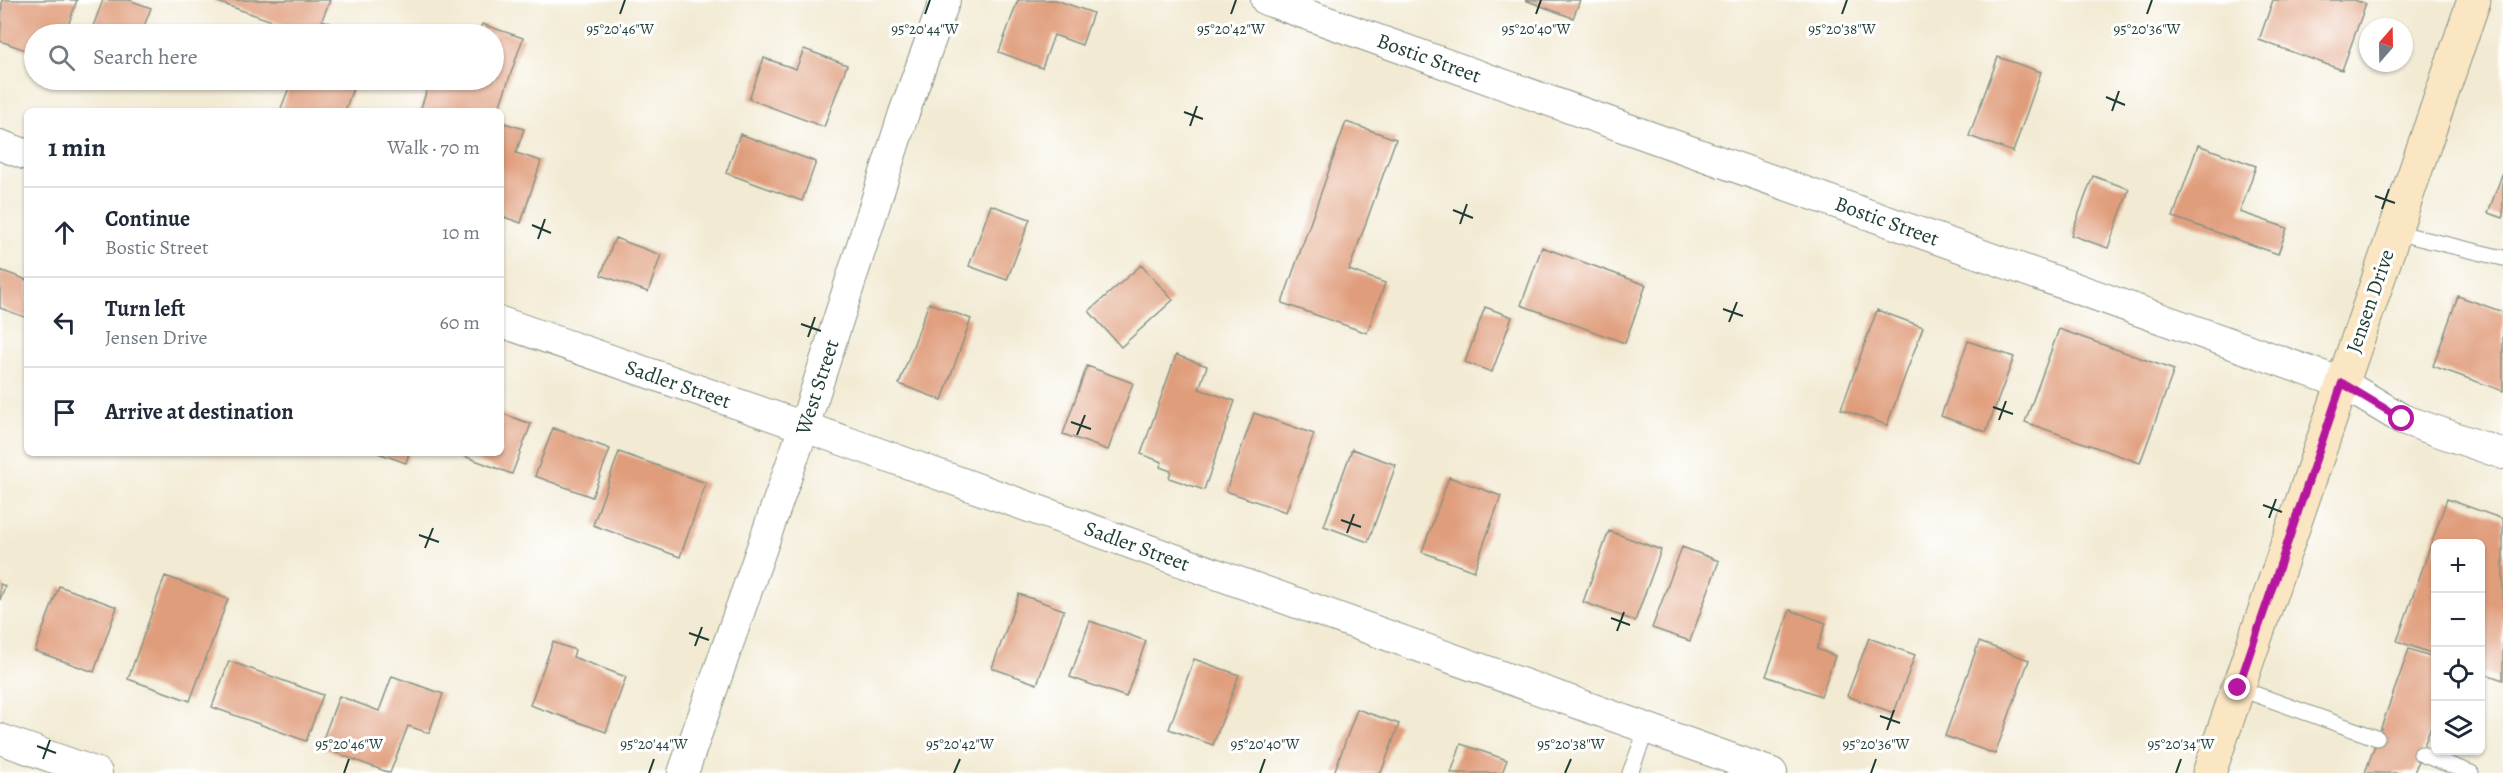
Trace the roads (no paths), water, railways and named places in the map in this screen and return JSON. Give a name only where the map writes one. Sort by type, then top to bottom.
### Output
[{"type":"main road","name":"Jensen Drive","points":[[2209,773],[2474,0]]},
{"type":"street","name":"West Street","points":[[683,773],[804,427],[904,113],[945,0]]},
{"type":"street","name":"Bostic Street","points":[[1266,0],[2342,383],[2402,419],[2503,454]]},
{"type":"street","points":[[0,145],[24,154]]},
{"type":"street","name":"Sadler Street","points":[[504,323],[804,427],[1772,773]]},
{"type":"street","points":[[0,739],[97,773]]},
{"type":"lane","points":[[2394,232],[2503,258]]},
{"type":"lane","points":[[2238,688],[2377,738]]},
{"type":"lane","points":[[1630,773],[1647,729]]},
{"type":"lane","points":[[2421,754],[2471,773]]}]
